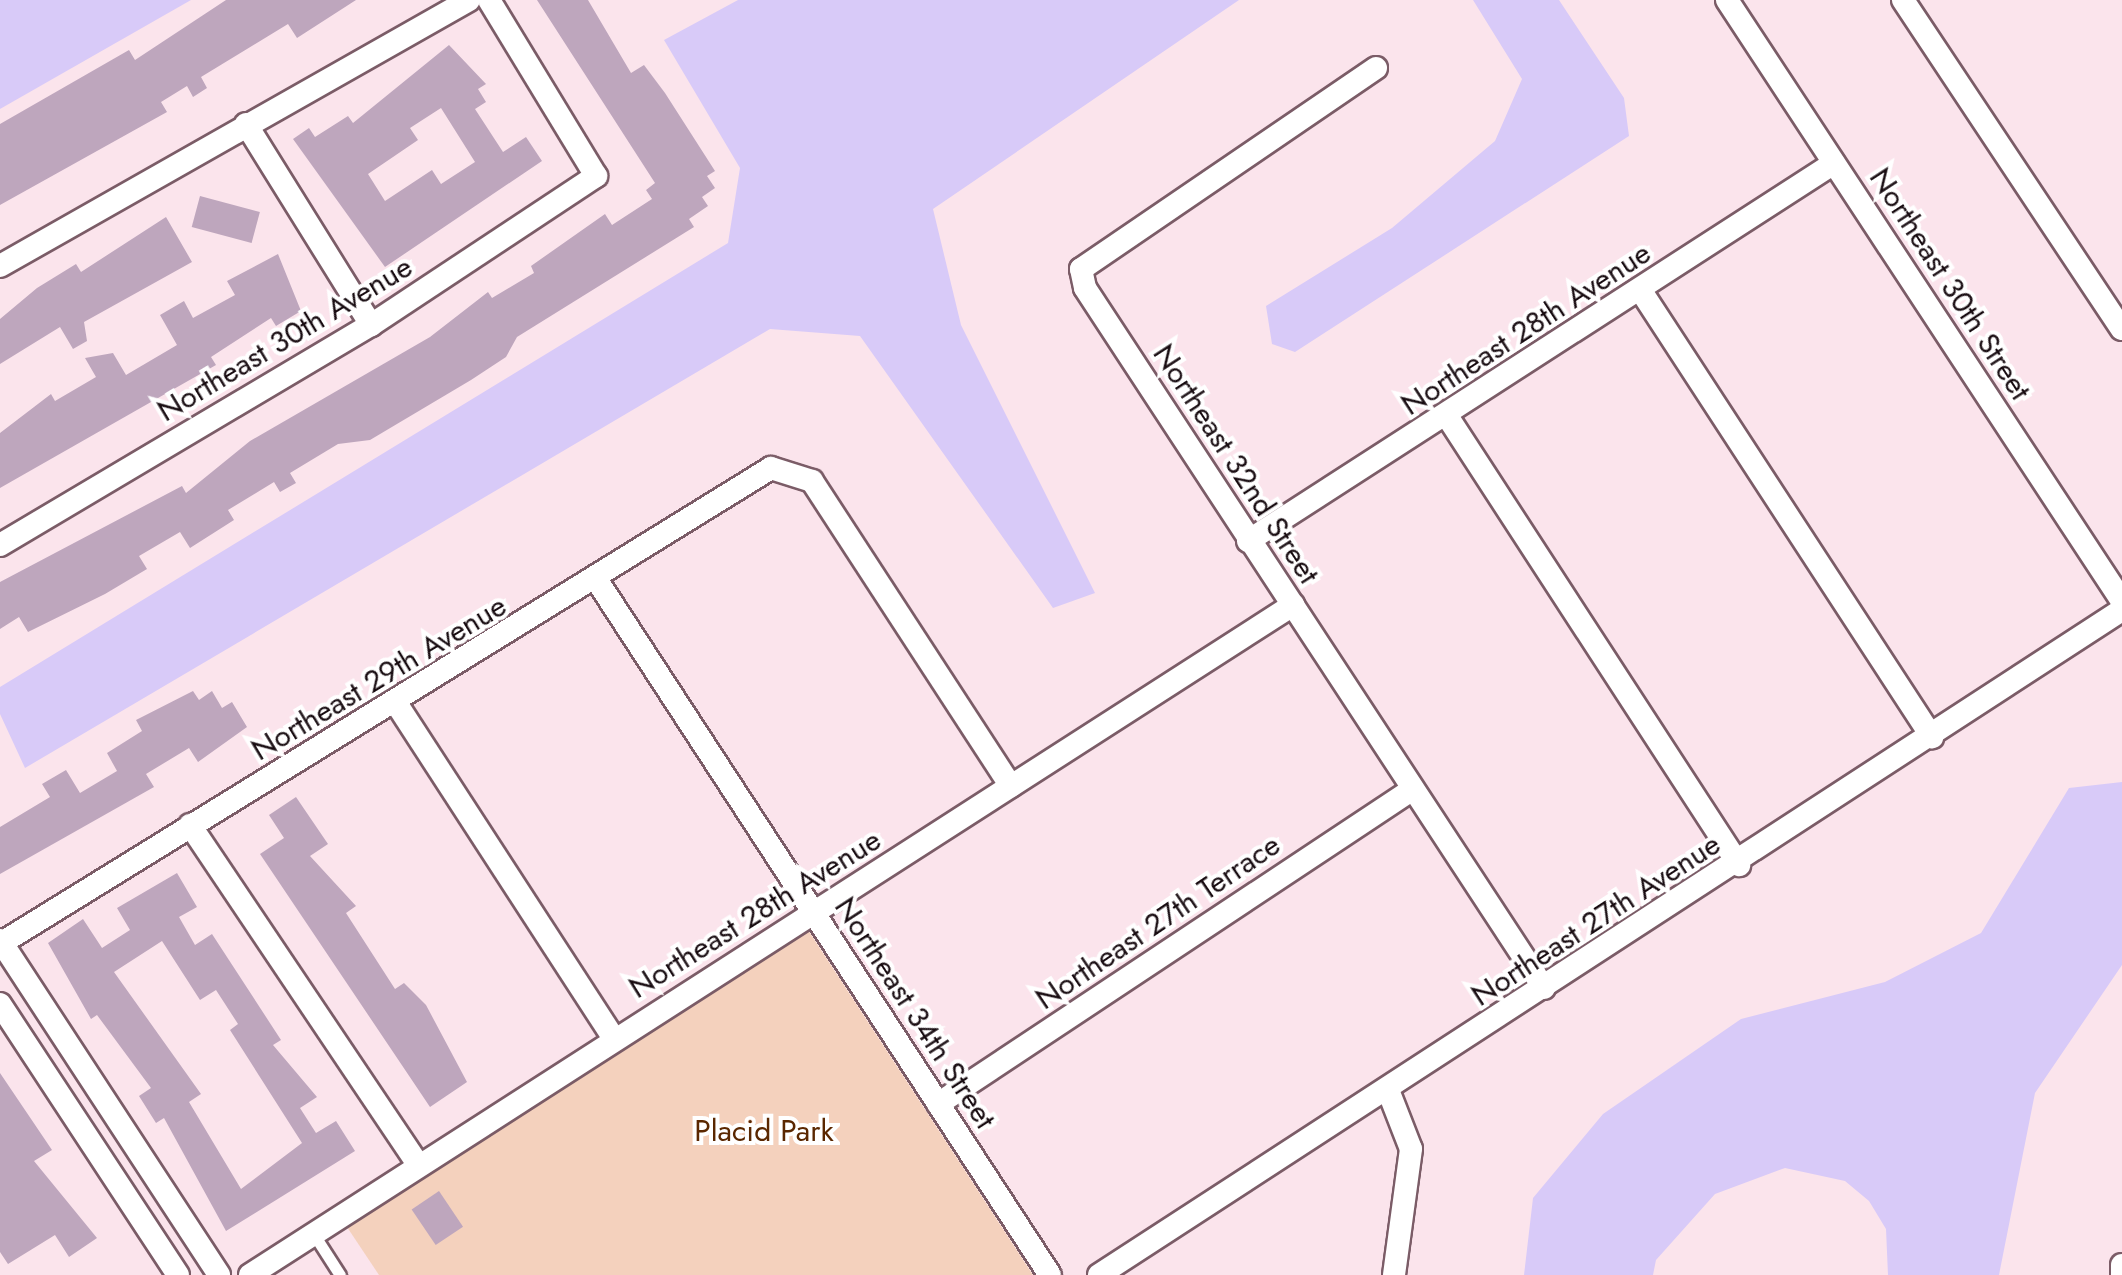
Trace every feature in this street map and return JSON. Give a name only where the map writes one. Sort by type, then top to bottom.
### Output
[{"type":"street","points":[[0,266],[469,0]]},
{"type":"street","name":"Northeast 30th Avenue","points":[[0,544],[371,325],[596,176],[489,0]]},
{"type":"street","name":"Northeast 30th Street","points":[[1727,0],[2122,601]]},
{"type":"street","points":[[1903,0],[2122,329]]},
{"type":"street","name":"Northeast 32nd Street","points":[[1376,68],[1081,268],[1248,540],[1410,791],[1544,988]]},
{"type":"street","points":[[246,124],[371,325]]},
{"type":"street","name":"Northeast 28th Avenue","points":[[1248,540],[1641,292],[1834,163]]},
{"type":"street","points":[[1641,292],[1932,737]]},
{"type":"street","points":[[1448,416],[1739,865]]},
{"type":"street","name":"Northeast 29th Avenue","points":[[1,942],[598,582],[772,468],[789,470],[812,481],[1011,786]]},
{"type":"street","name":"Northeast 34th Street","points":[[598,582],[1050,1275]]},
{"type":"street","name":"Northeast 28th Avenue","points":[[250,1275],[1292,606]]},
{"type":"street","name":"Northeast 27th Avenue","points":[[1099,1275],[1739,865],[2122,610]]},
{"type":"street","points":[[396,703],[614,1039]]},
{"type":"street","name":"Northeast 27th Terrace","points":[[938,1104],[1410,791]]},
{"type":"street","points":[[190,825],[418,1164]]},
{"type":"street","points":[[1,942],[219,1275]]},
{"type":"street","points":[[0,1004],[178,1275]]},
{"type":"street","points":[[1388,1090],[1411,1150],[1394,1275]]},
{"type":"street","points":[[2122,1265],[2122,1275]]},
{"type":"lane","points":[[313,1234],[340,1275]]},
{"type":"green space","name":"Placid Park","points":[[808,930],[1033,1275],[379,1275],[347,1227]]},
{"type":"shaded area","points":[[0,0],[191,0],[0,109]]},
{"type":"shaded area","points":[[738,0],[1239,0],[933,209],[961,325],[1095,593],[1053,608],[860,336],[770,329],[25,768],[0,714],[0,687],[728,243],[740,168],[664,40]]},
{"type":"shaded area","points":[[1473,0],[1559,0],[1624,98],[1629,136],[1295,352],[1272,344],[1266,306],[1392,228],[1495,141],[1522,79]]},
{"type":"shaded area","points":[[2122,782],[2122,965],[2035,1093],[1999,1275],[1888,1275],[1886,1229],[1869,1201],[1845,1181],[1785,1168],[1715,1194],[1656,1260],[1653,1275],[1524,1275],[1533,1198],[1603,1114],[1741,1019],[1885,982],[1981,933],[2069,788]]},
{"type":"building","points":[[226,0],[356,0],[297,38],[288,24],[201,77],[207,88],[193,97],[187,86],[161,102],[167,112],[0,205],[0,124],[129,50],[135,60]]},
{"type":"building","points":[[537,0],[588,0],[631,73],[644,65],[665,93],[715,171],[707,176],[715,188],[702,197],[708,206],[689,219],[694,227],[517,337],[506,357],[471,380],[370,440],[338,444],[290,473],[296,483],[280,492],[274,482],[228,510],[234,520],[190,548],[180,532],[139,556],[147,569],[105,594],[28,632],[19,617],[0,629],[0,582],[182,486],[186,493],[250,441],[430,337],[488,292],[492,298],[534,273],[531,266],[605,214],[612,225],[652,199],[646,190],[655,183]]},
{"type":"building","points":[[449,45],[486,84],[478,89],[486,102],[475,109],[503,152],[526,137],[542,161],[385,267],[293,139],[309,128],[315,137],[348,116],[353,123]],"holes":[[[441,108],[475,162],[441,184],[432,170],[385,201],[368,174],[418,140],[410,128]]]},
{"type":"building","points":[[200,196],[260,212],[252,243],[192,227]]},
{"type":"building","points":[[166,217],[192,262],[84,322],[87,341],[73,349],[60,327],[0,364],[0,319],[37,288],[76,264],[81,272]]},
{"type":"building","points":[[278,254],[301,311],[276,326],[271,318],[211,357],[216,365],[0,488],[0,433],[51,394],[55,401],[96,377],[85,358],[113,353],[126,375],[177,345],[160,315],[184,301],[193,318],[235,295],[227,281]]},
{"type":"building","points":[[193,691],[199,700],[212,691],[222,708],[232,702],[247,727],[198,762],[189,748],[146,774],[154,787],[0,874],[0,827],[50,797],[42,784],[66,770],[80,793],[117,771],[107,753],[142,731],[136,720]]},
{"type":"building","points":[[296,797],[328,844],[310,856],[356,906],[346,913],[395,989],[404,983],[426,1005],[467,1082],[430,1107],[260,854],[284,838],[269,815]]},
{"type":"building","points":[[177,873],[197,907],[179,917],[195,945],[212,934],[281,1040],[273,1045],[317,1097],[300,1108],[316,1133],[336,1121],[355,1151],[226,1231],[164,1118],[156,1123],[139,1096],[151,1088],[97,1015],[91,1019],[48,943],[83,919],[102,948],[130,930],[117,908]],"holes":[[[162,941],[200,1000],[216,990],[238,1024],[230,1030],[302,1143],[241,1189],[189,1102],[201,1094],[114,972]]]},
{"type":"building","points":[[0,1073],[52,1150],[34,1161],[97,1238],[69,1257],[55,1235],[8,1264],[0,1252]]},
{"type":"building","points":[[439,1191],[463,1227],[436,1245],[412,1209]]}]
